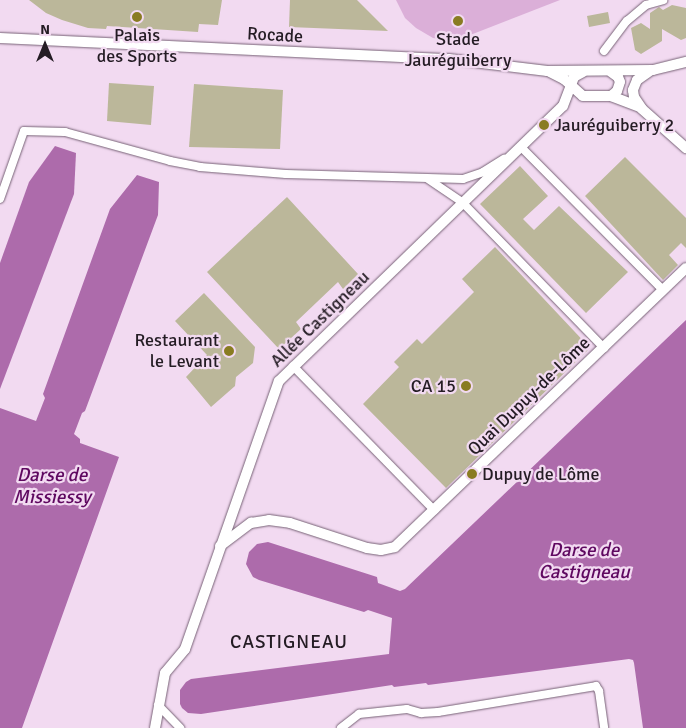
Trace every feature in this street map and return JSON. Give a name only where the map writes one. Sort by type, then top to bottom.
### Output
[{"type":"street","points":[[604,50],[633,16],[646,5],[664,0]]},
{"type":"street","name":"Rocade","points":[[0,38],[449,59],[512,65],[547,71]]},
{"type":"street","points":[[547,71],[611,72],[653,70],[686,62]]},
{"type":"street","points":[[653,70],[637,80],[634,86],[634,97],[642,108],[686,148]]},
{"type":"street","points":[[547,71],[564,79],[579,94],[590,97]]},
{"type":"street","points":[[563,106],[574,77],[583,72]]},
{"type":"street","points":[[611,72],[618,77],[620,82],[617,91],[611,96]]},
{"type":"street","points":[[563,106],[590,97],[611,96],[642,108]]},
{"type":"street","name":"Allée Castigneau","points":[[155,728],[165,673],[185,649],[279,381],[563,106]]},
{"type":"street","points":[[0,200],[24,131],[65,132],[170,161],[200,167],[286,174],[463,179],[483,172],[522,147],[663,290]]},
{"type":"street","points":[[426,178],[449,191],[464,203],[604,348]]},
{"type":"street","name":"Quai Dupuy-de-Lôme","points":[[220,546],[251,523],[269,520],[290,523],[366,548],[381,550],[395,547],[686,268]]},
{"type":"street","points":[[293,366],[434,510]]},
{"type":"street","points":[[341,728],[359,714],[407,709],[421,713],[438,712],[596,686],[599,691],[604,728]]},
{"type":"street","points":[[158,704],[180,728]]},
{"type":"shaded area","name":"Stade Jauréguiberry","points":[[396,0],[560,0],[460,39],[447,40],[433,38],[416,28],[405,18]]},
{"type":"water","points":[[55,146],[76,153],[74,194],[0,389],[0,263],[29,182]]},
{"type":"water","name":"Darse de Missiessy","points":[[137,175],[159,182],[158,215],[85,411],[82,413],[74,434],[80,439],[80,443],[119,457],[22,728],[0,728],[0,408],[36,421],[45,398],[43,394],[110,209]]},
{"type":"water","name":"Darse de Castigneau","points":[[686,320],[686,728],[643,728],[634,663],[633,660],[629,659],[428,685],[426,683],[394,687],[392,685],[201,714],[188,713],[182,708],[180,704],[180,690],[191,679],[389,654],[392,618],[368,610],[364,612],[253,577],[246,564],[249,552],[257,544],[268,542],[377,577],[378,583],[400,591],[405,589]]},
{"type":"building","name":"Palais des Sports","points":[[29,0],[222,0],[218,25],[199,24],[198,32],[107,26],[106,29],[88,28],[46,13]]},
{"type":"building","points":[[290,0],[357,0],[388,31],[289,27]]},
{"type":"building","points":[[672,5],[686,8],[686,38],[681,40],[662,29],[662,41],[641,54],[635,50],[631,28],[641,23],[650,29],[650,13],[659,7],[663,10]]},
{"type":"building","points":[[608,12],[610,23],[589,27],[587,16]]},
{"type":"building","points":[[109,83],[154,86],[151,125],[107,121]]},
{"type":"building","points":[[194,84],[283,90],[280,149],[189,147]]},
{"type":"building","points":[[625,157],[686,218],[686,248],[681,243],[669,255],[678,265],[663,280],[585,196]]},
{"type":"building","points":[[520,166],[548,196],[523,219],[534,230],[559,206],[628,272],[586,313],[480,204]]},
{"type":"building","points":[[287,197],[358,274],[343,289],[338,282],[296,322],[301,329],[279,349],[207,272]]},
{"type":"building","name":"CA 15","points":[[495,247],[590,348],[446,488],[363,404],[399,367],[394,362],[417,339],[422,344],[474,292],[462,279]]},
{"type":"building","name":"Restaurant le Levant","points":[[204,293],[255,347],[253,363],[236,377],[235,386],[211,407],[186,377],[207,355],[175,321]]},
{"type":"place","name":"Palais des Sports","points":[[137,17]]},
{"type":"place","name":"Stade Jauréguiberry","points":[[458,21]]},
{"type":"place","name":"Jauréguiberry 2","points":[[544,125]]},
{"type":"place","name":"Restaurant le Levant","points":[[229,351]]},
{"type":"place","name":"CA 15","points":[[466,386]]},
{"type":"place","name":"Dupuy de Lôme","points":[[472,474]]},
{"type":"district","name":"CASTIGNEAU","points":[[289,643]]}]
